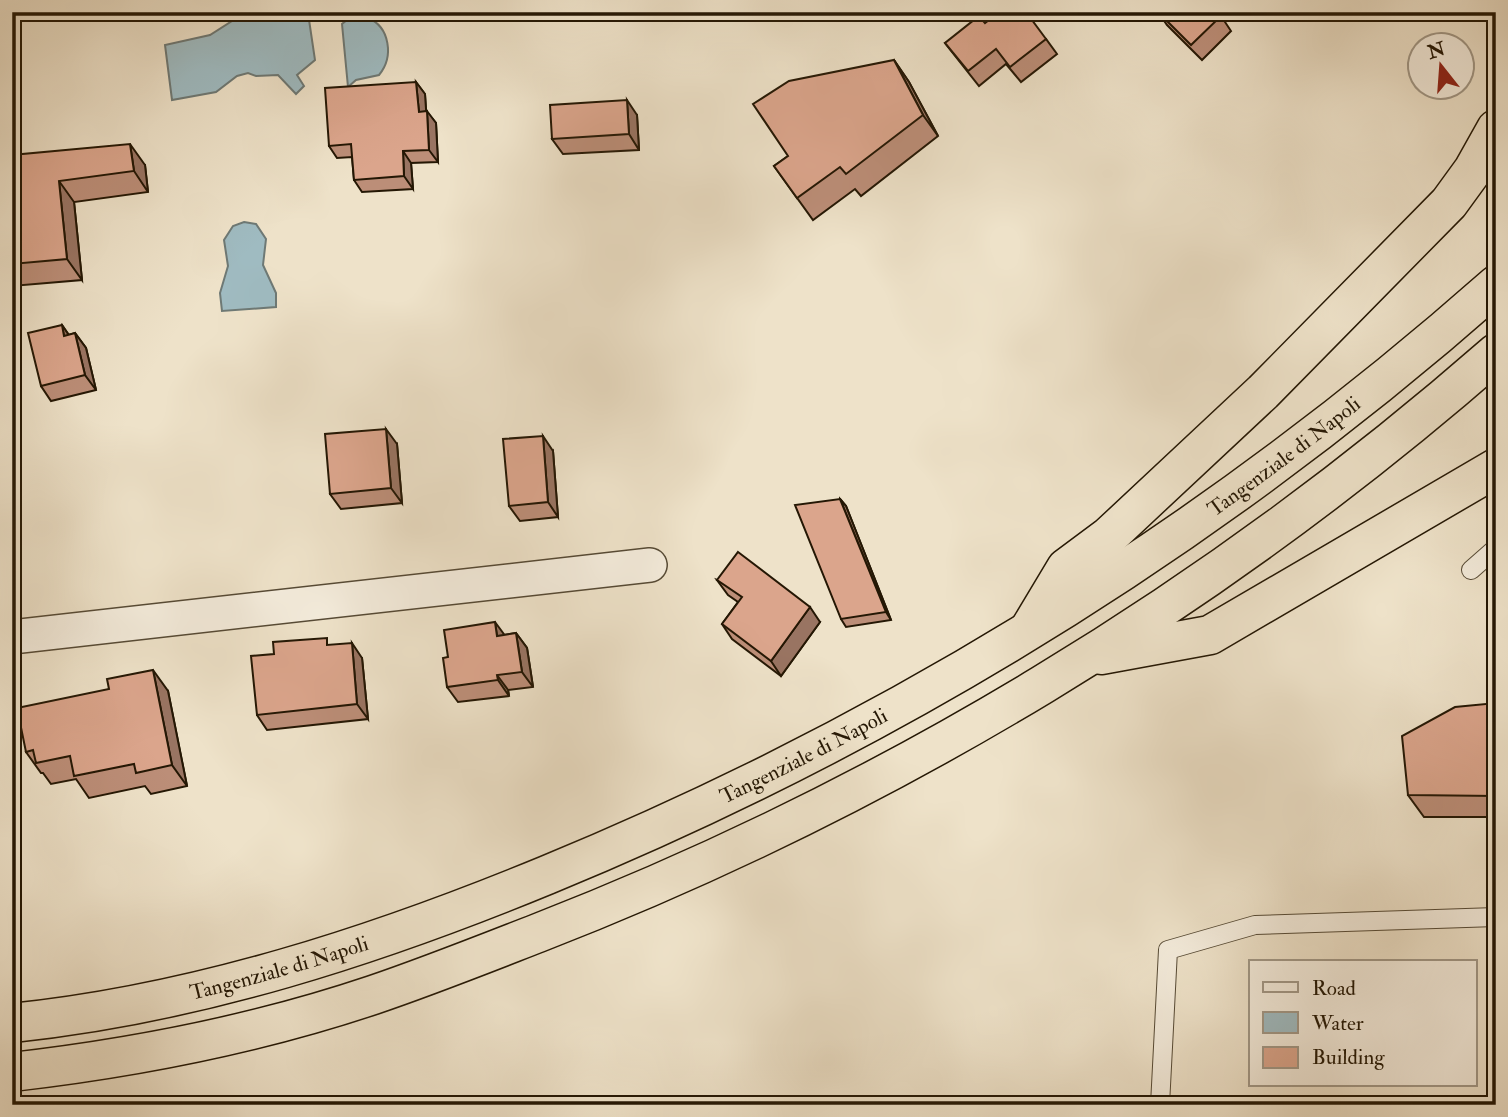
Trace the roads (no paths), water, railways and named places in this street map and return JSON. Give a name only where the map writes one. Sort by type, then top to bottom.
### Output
[{"type":"highway","points":[[1025,635],[1066,568],[1109,536],[1254,401],[1448,203],[1473,170],[1496,129]]},
{"type":"highway","name":"Tangenziale di Napoli","points":[[12,1023],[145,1003],[232,982],[351,948],[467,907],[710,806],[891,713],[1025,635],[1209,515],[1402,366],[1496,285]]},
{"type":"highway","points":[[12,1072],[177,1046],[270,1024],[372,995],[640,893],[797,820],[974,725],[1085,658],[1248,548],[1352,473],[1496,353]]},
{"type":"highway","points":[[1085,658],[1210,635],[1496,468]]},
{"type":"street","points":[[12,637],[650,565]]},
{"type":"lane","points":[[1471,570],[1496,548]]},
{"type":"lane","points":[[1160,1105],[1168,950],[1255,925],[1496,916]]},
{"type":"water","points":[[308,13],[315,60],[297,75],[304,86],[296,94],[278,75],[256,76],[248,73],[237,76],[216,92],[172,100],[165,45],[210,35],[243,14]]},
{"type":"water","points":[[368,18],[381,28],[385,35],[387,60],[379,75],[356,80],[348,87],[342,24],[347,20]]},
{"type":"water","points":[[244,222],[256,224],[266,239],[263,265],[276,293],[276,307],[222,311],[220,293],[228,266],[224,240],[233,226]]}]
